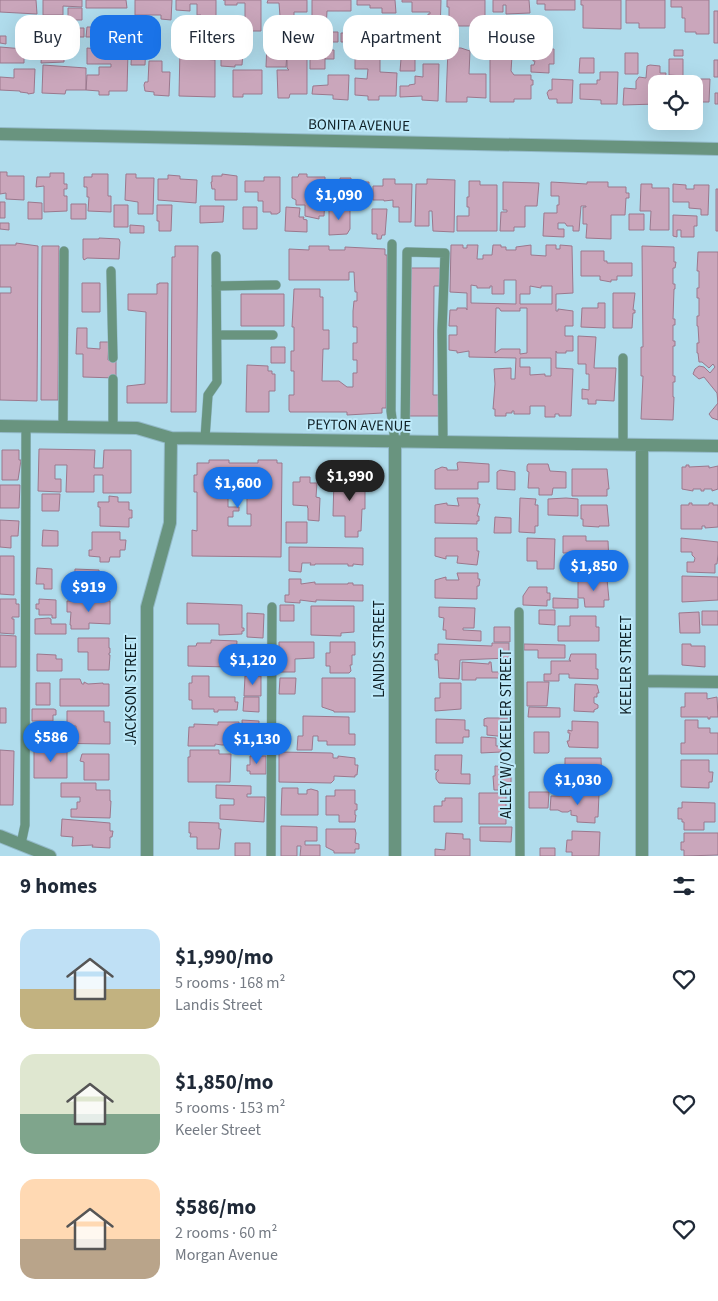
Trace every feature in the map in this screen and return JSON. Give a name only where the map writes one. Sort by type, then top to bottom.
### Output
[{"type":"street","name":"BONITA AVENUE","points":[[0,134],[718,148]]},
{"type":"street","name":"PEYTON AVENUE","points":[[0,426],[137,428],[171,438],[718,446]]},
{"type":"street","name":"JACKSON STREET","points":[[147,856],[147,607],[170,523],[171,438]]},
{"type":"street","name":"LANDIS STREET","points":[[396,856],[400,442]]},
{"type":"street","name":"KEELER STREET","points":[[642,444],[642,856]]},
{"type":"street","points":[[642,682],[718,682]]},
{"type":"street","points":[[0,836],[50,856]]},
{"type":"lane","points":[[392,244],[391,411],[400,442]]},
{"type":"lane","points":[[63,426],[64,252]]},
{"type":"lane","points":[[400,442],[407,252],[445,252],[442,332],[443,442]]},
{"type":"lane","points":[[205,438],[208,394],[217,382],[216,256]]},
{"type":"lane","points":[[111,271],[113,358]]},
{"type":"lane","points":[[216,286],[276,286]]},
{"type":"lane","points":[[217,335],[273,335]]},
{"type":"lane","points":[[623,358],[624,444]]},
{"type":"lane","points":[[113,379],[113,428]]},
{"type":"lane","points":[[21,844],[25,825],[26,426]]},
{"type":"lane","points":[[271,856],[272,607]]},
{"type":"lane","name":"ALLEY W/O KEELER STREET","points":[[520,612],[520,856]]},
{"type":"building","points":[[0,0],[36,0],[37,14],[0,12]]},
{"type":"building","points":[[43,0],[82,0],[82,7],[63,6],[63,15],[43,15]]},
{"type":"building","points":[[86,0],[126,0],[127,8],[86,8]]},
{"type":"building","points":[[135,0],[172,0],[171,20],[161,19],[161,15],[135,15]]},
{"type":"building","points":[[176,0],[216,0],[216,15],[197,15],[197,4],[190,4],[190,11],[176,10]]},
{"type":"building","points":[[225,0],[261,0],[261,31],[253,31],[253,15],[245,15],[245,3],[225,5]]},
{"type":"building","points":[[268,0],[307,0],[307,12],[294,12],[294,15],[280,15],[279,3],[267,3]]},
{"type":"building","points":[[312,0],[351,0],[351,11],[327,11],[327,15],[312,15]]},
{"type":"building","points":[[357,0],[395,0],[396,13],[382,13],[382,8],[370,8],[370,5],[357,5]]},
{"type":"building","points":[[402,0],[441,0],[441,15],[428,15],[430,12],[412,12],[412,2],[402,2]]},
{"type":"building","points":[[447,0],[485,0],[485,15],[469,15],[469,26],[459,26],[459,15],[449,15],[449,7],[447,7]]},
{"type":"building","points":[[493,0],[529,0],[530,13],[506,14],[506,5],[503,5],[503,12],[493,12]]},
{"type":"building","points":[[537,0],[575,0],[575,10],[545,10],[545,4],[537,4]]},
{"type":"building","points":[[581,0],[621,0],[621,29],[583,28],[583,5],[581,5]]},
{"type":"building","points":[[626,0],[665,0],[665,28],[639,28],[639,23],[626,23]]},
{"type":"building","points":[[671,0],[709,0],[709,34],[685,32],[685,18],[682,18],[682,7],[671,7]]},
{"type":"building","points":[[68,8],[82,8],[82,20],[80,20],[80,15],[68,15]]},
{"type":"building","points":[[714,11],[718,11],[718,43],[714,43]]},
{"type":"building","points":[[87,27],[90,27],[90,37],[86,37]]},
{"type":"building","points":[[80,28],[84,28],[84,37],[80,37]]},
{"type":"building","points":[[333,32],[338,32],[338,42],[333,42]]},
{"type":"building","points":[[341,33],[343,33],[343,42],[341,42]]},
{"type":"building","points":[[0,36],[6,36],[6,44],[0,43]]},
{"type":"building","points":[[0,47],[15,48],[15,60],[24,60],[24,63],[0,63]]},
{"type":"building","points":[[87,48],[90,48],[90,60],[128,60],[127,91],[109,91],[109,95],[99,95],[99,91],[86,90],[87,75],[99,75],[99,67],[111,67],[111,64],[87,64]]},
{"type":"building","points":[[459,48],[469,51],[469,74],[486,74],[486,98],[467,97],[467,102],[446,102],[448,60],[459,60]]},
{"type":"building","points":[[554,49],[554,64],[549,64],[549,73],[531,72],[531,65],[534,65],[535,61],[533,61],[553,60]]},
{"type":"building","points":[[674,50],[683,50],[683,56],[674,56]]},
{"type":"building","points":[[625,53],[638,53],[638,74],[625,74]]},
{"type":"building","points":[[580,58],[594,58],[594,73],[579,73]]},
{"type":"building","points":[[669,59],[683,59],[683,75],[669,75]]},
{"type":"building","points":[[41,60],[64,60],[64,62],[41,63]]},
{"type":"building","points":[[131,60],[145,60],[145,65],[131,65]]},
{"type":"building","points":[[180,60],[215,60],[215,97],[179,96]]},
{"type":"building","points":[[221,60],[242,60],[242,65],[235,65],[235,67],[221,66]]},
{"type":"building","points":[[266,60],[286,60],[286,67],[266,67]]},
{"type":"building","points":[[287,60],[307,60],[307,94],[290,94],[289,98],[278,98],[277,70],[289,70],[287,68]]},
{"type":"building","points":[[310,60],[325,60],[325,69],[310,69]]},
{"type":"building","points":[[355,60],[380,60],[380,72],[397,73],[396,96],[379,96],[379,100],[368,100],[368,96],[355,95],[355,78],[367,79],[368,69],[355,69]]},
{"type":"building","points":[[401,60],[415,60],[415,71],[400,71]]},
{"type":"building","points":[[490,60],[512,60],[511,71],[514,75],[531,75],[533,85],[531,85],[531,99],[514,99],[514,102],[490,102]]},
{"type":"building","points":[[714,60],[718,60],[718,77],[714,77]]},
{"type":"building","points":[[149,61],[162,61],[162,72],[170,72],[169,96],[154,95],[154,92],[145,91],[145,82],[148,82]]},
{"type":"building","points":[[423,64],[439,64],[438,101],[422,100],[422,96],[400,97],[400,86],[415,84],[415,76],[423,77]]},
{"type":"building","points":[[43,65],[86,68],[86,90],[66,90],[65,94],[42,93]]},
{"type":"building","points":[[647,66],[660,66],[660,73],[666,73],[666,75],[648,75],[648,104],[623,105],[624,88],[636,89],[636,81],[639,77],[646,78]]},
{"type":"building","points":[[14,69],[35,69],[34,93],[28,94],[20,91],[0,90],[0,77],[14,78]]},
{"type":"building","points":[[233,70],[262,70],[262,94],[243,94],[243,97],[233,97]]},
{"type":"building","points":[[600,72],[618,72],[617,104],[601,104],[601,100],[580,99],[580,84],[597,84],[597,80],[600,80]]},
{"type":"building","points":[[328,75],[349,75],[348,100],[333,99],[333,95],[312,94],[313,86],[328,85]]},
{"type":"building","points":[[552,79],[573,80],[572,103],[557,103],[557,99],[549,99],[547,93],[549,90],[552,90]]},
{"type":"building","points":[[703,79],[710,79],[709,102],[703,102]]},
{"type":"building","points":[[715,93],[718,93],[718,104],[715,104]]},
{"type":"building","points":[[0,172],[7,172],[7,176],[24,176],[24,200],[6,199],[6,193],[0,194]]},
{"type":"building","points":[[50,173],[64,173],[64,184],[67,184],[67,189],[64,189],[64,196],[67,196],[67,211],[44,212],[44,186],[36,187],[37,177],[50,177]]},
{"type":"building","points":[[92,174],[108,174],[108,196],[111,196],[111,212],[88,211],[89,197],[87,197],[87,187],[84,187],[84,177],[92,177]]},
{"type":"building","points":[[126,174],[136,174],[136,178],[154,178],[153,214],[138,214],[138,202],[125,200]]},
{"type":"building","points":[[222,174],[237,176],[237,200],[215,200],[215,189],[212,189],[211,182],[212,176],[222,176]]},
{"type":"building","points":[[299,174],[307,174],[307,177],[325,177],[325,183],[329,183],[329,198],[325,198],[324,216],[319,216],[319,219],[305,216],[305,205],[296,205],[296,200],[292,198],[292,177],[298,177]]},
{"type":"building","points":[[168,175],[180,176],[180,179],[197,180],[196,203],[158,200],[158,179],[168,179]]},
{"type":"building","points":[[264,177],[280,177],[280,212],[277,214],[263,212],[263,201],[258,201],[258,192],[245,192],[245,181],[264,181]]},
{"type":"building","points":[[340,178],[351,178],[351,182],[369,182],[368,206],[341,205]]},
{"type":"building","points":[[383,179],[395,179],[395,184],[412,184],[411,222],[399,222],[399,207],[393,207],[393,200],[373,200],[373,186],[383,186]]},
{"type":"building","points":[[427,179],[455,180],[454,232],[433,231],[432,211],[429,211],[429,226],[415,226],[416,184],[427,184]]},
{"type":"building","points":[[469,181],[480,181],[480,185],[497,185],[497,231],[457,231],[457,216],[469,216],[467,197],[469,197]]},
{"type":"building","points":[[503,182],[539,183],[537,206],[525,206],[525,227],[514,227],[514,231],[500,231],[501,212],[507,212],[507,210],[503,210]]},
{"type":"building","points":[[551,182],[587,184],[587,182],[608,182],[608,187],[626,187],[626,193],[629,193],[629,198],[626,198],[625,215],[611,215],[611,239],[586,238],[587,224],[583,224],[583,207],[586,206],[581,206],[579,231],[573,231],[573,226],[558,223],[558,229],[564,229],[564,237],[543,236],[544,213],[557,213],[557,205],[559,205],[559,196],[551,196]]},
{"type":"building","points":[[641,184],[652,184],[652,188],[669,188],[669,230],[650,230],[651,211],[640,211]]},
{"type":"building","points":[[673,184],[686,185],[686,189],[694,189],[694,185],[709,185],[708,215],[701,215],[701,209],[689,208],[689,202],[673,202]]},
{"type":"building","points":[[716,189],[718,189],[718,231],[716,231]]},
{"type":"building","points":[[0,202],[5,202],[5,218],[0,218]]},
{"type":"building","points":[[28,202],[42,203],[42,219],[28,219]]},
{"type":"building","points":[[71,204],[86,204],[86,219],[71,219]]},
{"type":"building","points":[[114,205],[128,205],[128,227],[114,227]]},
{"type":"building","points":[[157,205],[172,205],[171,231],[159,231]]},
{"type":"building","points":[[200,206],[224,206],[223,222],[200,223]]},
{"type":"building","points":[[243,207],[257,207],[257,229],[243,229]]},
{"type":"building","points":[[286,207],[300,208],[299,217],[304,217],[303,219],[307,220],[307,232],[285,231]]},
{"type":"building","points":[[329,208],[350,208],[350,229],[347,234],[329,235]]},
{"type":"building","points":[[372,209],[387,209],[385,235],[382,235],[381,239],[377,239],[377,234],[372,234]]},
{"type":"building","points":[[629,214],[644,214],[644,230],[629,230]]},
{"type":"building","points":[[673,215],[697,216],[697,226],[694,226],[694,237],[681,237],[681,230],[677,230],[677,237],[673,236]]},
{"type":"building","points":[[0,223],[9,223],[9,230],[0,229]]},
{"type":"building","points":[[130,225],[144,226],[144,233],[130,233]]},
{"type":"building","points":[[83,239],[119,239],[119,259],[87,258],[84,260]]},
{"type":"building","points":[[16,243],[38,246],[37,401],[0,400],[0,293],[11,293],[11,287],[0,287],[0,245],[16,245]]},
{"type":"building","points":[[451,245],[463,245],[463,248],[467,248],[467,245],[478,245],[477,259],[483,259],[483,255],[492,255],[493,245],[501,245],[501,247],[506,247],[506,250],[516,250],[516,247],[531,245],[531,255],[546,256],[546,245],[556,245],[556,249],[560,249],[560,245],[572,246],[573,293],[556,294],[556,311],[558,309],[573,311],[573,326],[565,326],[565,336],[573,336],[573,351],[557,353],[556,351],[556,368],[573,369],[571,416],[555,414],[555,417],[545,417],[545,406],[530,406],[530,414],[514,414],[514,411],[512,411],[512,413],[506,413],[506,416],[495,416],[495,409],[493,409],[494,369],[511,368],[511,379],[515,379],[516,358],[469,357],[469,351],[457,353],[457,351],[449,350],[449,335],[457,335],[457,326],[449,326],[450,310],[466,308],[467,310],[467,293],[450,292]],"holes":[[[504,280],[516,280],[516,304],[471,303],[471,285],[477,286],[477,288],[490,288],[492,286],[492,294],[504,294]],[[530,286],[541,288],[541,286],[552,286],[552,304],[520,304],[520,294],[530,294]],[[496,308],[499,308],[501,311],[520,311],[520,308],[527,308],[527,353],[520,354],[520,349],[501,349],[495,353]],[[520,358],[551,358],[551,376],[545,376],[545,374],[530,375],[530,367],[520,367]]]},
{"type":"building","points":[[42,246],[59,246],[58,400],[41,400]]},
{"type":"building","points":[[175,246],[198,246],[196,412],[171,412],[172,257],[175,257]]},
{"type":"building","points":[[309,246],[329,246],[329,250],[345,250],[345,247],[385,249],[385,255],[387,255],[386,408],[382,408],[382,413],[347,415],[347,412],[290,412],[289,410],[289,395],[294,395],[294,371],[291,371],[291,351],[294,351],[294,327],[292,327],[294,289],[320,289],[320,297],[323,297],[323,330],[329,330],[329,349],[323,349],[322,381],[339,381],[347,387],[353,387],[353,373],[357,373],[357,360],[353,360],[353,343],[357,343],[357,327],[353,327],[354,301],[357,301],[354,272],[349,272],[349,280],[289,280],[289,249],[309,250]]},
{"type":"building","points":[[642,246],[674,247],[674,262],[676,262],[675,268],[673,268],[673,284],[675,284],[675,289],[673,319],[675,319],[675,325],[673,325],[673,341],[675,341],[675,346],[673,346],[673,376],[675,376],[675,382],[673,382],[673,420],[641,419],[643,376],[641,376],[641,347],[643,347]]},
{"type":"building","points":[[581,251],[604,251],[604,261],[607,261],[607,263],[632,263],[632,276],[617,276],[617,280],[611,280],[611,282],[600,280],[600,276],[581,276]]},
{"type":"building","points":[[698,252],[718,252],[718,403],[717,393],[704,377],[699,379],[693,374],[699,366],[704,367],[710,373],[715,367],[713,364],[709,368],[702,362],[699,362],[697,353],[697,343],[699,343],[697,326],[697,316],[699,316],[699,298],[697,298],[697,288],[699,288],[699,271],[697,271]]},
{"type":"building","points":[[411,268],[440,268],[440,286],[434,286],[433,395],[439,395],[439,416],[409,416]]},
{"type":"building","points":[[82,283],[100,283],[100,312],[82,312]]},
{"type":"building","points":[[168,283],[167,403],[127,403],[127,386],[145,384],[146,312],[128,310],[128,294],[157,294],[157,284]]},
{"type":"building","points":[[613,293],[635,293],[633,310],[635,310],[635,313],[633,313],[632,328],[613,328]]},
{"type":"building","points":[[241,294],[284,294],[284,326],[241,326]]},
{"type":"building","points":[[598,303],[605,303],[605,328],[581,327],[582,308],[598,308]]},
{"type":"building","points":[[77,328],[87,328],[87,348],[100,349],[100,342],[109,342],[108,360],[116,360],[116,378],[83,377],[83,354],[76,354]]},
{"type":"building","points":[[578,336],[596,337],[594,368],[616,368],[614,401],[596,400],[596,404],[588,404],[588,399],[582,399],[582,389],[589,390],[589,374],[586,374],[586,364],[578,364]]},
{"type":"building","points":[[271,347],[285,347],[285,363],[271,363]]},
{"type":"building","points":[[247,365],[268,366],[268,371],[272,371],[272,374],[275,374],[275,391],[269,391],[269,412],[246,412]]},
{"type":"building","points":[[718,403],[718,420],[712,418],[709,414]]},
{"type":"building","points":[[39,449],[95,450],[94,468],[103,468],[104,450],[131,450],[131,493],[103,493],[103,475],[94,475],[94,492],[66,492],[67,465],[55,465],[55,479],[61,479],[61,492],[38,491]]},
{"type":"building","points":[[2,450],[19,450],[19,460],[21,460],[18,480],[2,480]]},
{"type":"building","points":[[209,460],[229,460],[229,463],[258,463],[258,460],[277,460],[277,463],[282,463],[281,557],[192,556],[192,530],[197,531],[197,492],[194,492],[194,475],[197,475],[197,463],[209,463]],"holes":[[[228,493],[247,493],[247,514],[251,514],[251,526],[228,526],[228,517],[233,517],[233,511],[239,511],[239,507],[228,507]]]},
{"type":"building","points":[[457,463],[489,464],[489,482],[478,482],[478,489],[435,489],[435,470],[442,467],[447,468],[447,470],[458,470]]},
{"type":"building","points":[[528,464],[548,464],[550,471],[566,472],[566,488],[553,488],[552,495],[539,495],[539,488],[528,488]]},
{"type":"building","points":[[686,465],[689,465],[689,467],[709,466],[709,468],[718,466],[718,489],[712,491],[712,489],[704,489],[704,491],[701,491],[701,489],[693,489],[693,491],[682,489],[682,467],[686,467]]},
{"type":"building","points":[[572,469],[607,469],[609,489],[607,489],[607,496],[572,496]]},
{"type":"building","points":[[500,470],[515,472],[515,490],[497,489],[497,472]]},
{"type":"building","points":[[338,476],[361,476],[361,478],[365,478],[365,509],[362,509],[361,531],[358,531],[358,537],[345,537],[345,516],[333,516],[334,478],[338,478]]},
{"type":"building","points":[[300,477],[310,477],[310,483],[317,483],[316,497],[320,498],[319,521],[308,520],[308,506],[293,505],[293,482],[300,482]]},
{"type":"building","points":[[0,485],[20,485],[19,508],[0,508]]},
{"type":"building","points":[[42,494],[60,494],[59,511],[42,511]]},
{"type":"building","points":[[109,496],[118,497],[118,502],[129,502],[132,518],[129,518],[129,527],[100,526],[100,507],[98,507],[98,502],[109,502]]},
{"type":"building","points":[[457,498],[478,498],[478,504],[480,504],[477,516],[479,516],[479,521],[477,521],[477,524],[435,523],[435,505],[447,503],[447,505],[459,506]]},
{"type":"building","points":[[520,498],[536,499],[535,505],[538,505],[538,526],[535,526],[535,533],[519,532]]},
{"type":"building","points":[[548,499],[578,499],[578,516],[548,515]]},
{"type":"building","points":[[689,503],[692,503],[692,505],[709,505],[709,503],[713,503],[713,505],[718,505],[718,527],[705,528],[705,526],[702,526],[702,529],[681,529],[681,505],[689,505]]},
{"type":"building","points":[[581,505],[607,505],[609,526],[583,526]]},
{"type":"building","points":[[495,517],[511,518],[511,533],[494,533]]},
{"type":"building","points":[[0,520],[19,521],[18,536],[11,536],[11,548],[0,547]]},
{"type":"building","points":[[286,522],[307,522],[307,543],[286,543]]},
{"type":"building","points":[[43,530],[58,531],[58,546],[42,546]]},
{"type":"building","points":[[92,532],[120,532],[120,540],[126,540],[125,550],[120,550],[120,557],[110,557],[109,562],[100,562],[100,557],[89,556],[89,550],[92,550]]},
{"type":"building","points":[[563,536],[586,536],[586,541],[608,541],[609,563],[583,563],[583,553],[563,553]]},
{"type":"building","points":[[435,538],[477,538],[477,551],[479,551],[477,565],[457,563],[458,556],[446,556],[446,559],[435,556]]},
{"type":"building","points":[[527,538],[555,539],[554,569],[537,569],[537,561],[527,561]]},
{"type":"building","points":[[681,538],[718,542],[715,573],[687,572],[687,562],[694,562],[695,558],[692,552],[681,552]]},
{"type":"building","points":[[289,547],[363,548],[363,565],[310,565],[311,563],[302,563],[301,572],[289,571]]},
{"type":"building","points":[[0,556],[14,556],[14,595],[0,594]]},
{"type":"building","points":[[37,568],[52,569],[52,589],[44,589],[44,584],[36,584]]},
{"type":"building","points":[[75,569],[99,570],[99,575],[109,575],[109,581],[112,581],[111,595],[84,597],[84,595],[74,595]]},
{"type":"building","points":[[457,573],[478,573],[478,579],[480,579],[479,586],[477,586],[477,599],[435,598],[435,580],[446,577],[446,580],[459,580]]},
{"type":"building","points":[[682,576],[718,577],[718,600],[682,602]]},
{"type":"building","points":[[289,579],[301,579],[301,584],[315,582],[315,584],[353,583],[353,585],[363,585],[363,601],[316,600],[316,602],[300,600],[300,603],[285,602],[285,595],[289,595]]},
{"type":"building","points":[[583,579],[607,579],[609,600],[604,600],[604,607],[585,607],[584,598],[578,598],[578,581],[583,581]]},
{"type":"building","points":[[529,587],[547,587],[547,593],[550,593],[550,600],[547,600],[547,606],[523,605],[523,596]]},
{"type":"building","points":[[553,598],[578,599],[578,608],[553,608]]},
{"type":"building","points":[[0,599],[16,599],[16,604],[19,604],[19,617],[12,617],[14,619],[14,634],[0,633]]},
{"type":"building","points":[[39,599],[56,600],[56,618],[52,618],[52,615],[39,615],[39,609],[36,609],[36,604],[39,604]]},
{"type":"building","points":[[67,601],[110,601],[110,624],[89,623],[89,629],[71,629],[71,612],[67,612]]},
{"type":"building","points":[[187,603],[242,605],[242,628],[244,628],[244,631],[242,631],[242,634],[219,635],[219,624],[187,624]]},
{"type":"building","points":[[280,605],[294,605],[294,621],[280,621]]},
{"type":"building","points":[[311,606],[354,606],[354,632],[341,633],[341,636],[311,635]]},
{"type":"building","points":[[439,607],[475,608],[474,628],[463,628],[463,630],[481,631],[481,641],[446,639],[446,630],[443,630],[444,618],[439,617]]},
{"type":"building","points":[[539,610],[555,610],[555,625],[539,624]]},
{"type":"building","points":[[702,611],[718,611],[718,625],[702,625]]},
{"type":"building","points":[[699,612],[700,633],[680,633],[679,613]]},
{"type":"building","points":[[247,613],[264,614],[263,638],[247,637]]},
{"type":"building","points":[[570,616],[596,616],[596,627],[599,627],[599,641],[558,641],[558,626],[570,626]]},
{"type":"building","points":[[35,619],[51,619],[51,624],[66,624],[66,634],[35,634]]},
{"type":"building","points":[[494,627],[510,627],[510,642],[494,642]]},
{"type":"building","points":[[0,635],[16,636],[16,667],[0,667]]},
{"type":"building","points":[[78,638],[109,638],[109,670],[88,670],[88,652],[78,652]]},
{"type":"building","points":[[211,640],[237,641],[236,657],[231,657],[229,667],[188,666],[188,646],[196,646],[197,643],[211,643]]},
{"type":"building","points":[[279,642],[314,642],[314,658],[295,659],[295,672],[279,672]]},
{"type":"building","points":[[330,642],[355,642],[355,655],[352,655],[351,671],[349,673],[330,673],[330,666],[326,666],[326,653],[330,653]]},
{"type":"building","points":[[492,643],[509,643],[509,658],[460,660],[459,679],[439,678],[438,660],[435,660],[435,654],[438,654],[438,644],[492,646]]},
{"type":"building","points":[[524,644],[565,645],[565,658],[538,658],[538,650],[524,650]]},
{"type":"building","points":[[682,644],[705,646],[705,667],[682,665]]},
{"type":"building","points":[[250,650],[266,651],[266,674],[249,674]]},
{"type":"building","points":[[37,654],[56,655],[56,659],[62,659],[62,671],[37,671]]},
{"type":"building","points":[[571,654],[596,654],[598,679],[569,678],[569,674],[559,674],[559,681],[544,681],[544,674],[551,674],[551,661],[571,661],[569,660]]},
{"type":"building","points":[[462,662],[489,664],[491,662],[492,672],[501,672],[503,678],[462,680]]},
{"type":"building","points":[[192,676],[209,676],[209,697],[235,697],[235,702],[238,702],[237,710],[218,710],[218,712],[214,712],[214,709],[192,709],[192,700],[189,700],[189,683],[192,683]]},
{"type":"building","points":[[245,676],[261,676],[261,696],[244,696]]},
{"type":"building","points":[[280,678],[296,678],[295,694],[279,694]]},
{"type":"building","points":[[322,678],[355,678],[355,712],[334,712],[322,707]]},
{"type":"building","points":[[60,679],[80,679],[82,684],[84,682],[88,684],[109,684],[109,706],[60,706]]},
{"type":"building","points":[[527,682],[549,682],[547,706],[527,706]]},
{"type":"building","points":[[36,683],[50,683],[50,705],[36,705]]},
{"type":"building","points":[[440,683],[461,683],[461,709],[435,711],[435,698],[440,698]]},
{"type":"building","points":[[575,684],[597,685],[599,693],[597,693],[597,697],[594,697],[594,703],[598,705],[598,708],[594,712],[574,711]]},
{"type":"building","points":[[685,693],[707,693],[707,699],[717,697],[718,717],[710,717],[708,719],[708,717],[681,717],[681,707],[685,707]]},
{"type":"building","points":[[244,697],[259,697],[259,712],[243,711]]},
{"type":"building","points":[[529,707],[560,708],[560,717],[528,717]]},
{"type":"building","points":[[0,708],[6,708],[6,723],[0,723]]},
{"type":"building","points":[[32,709],[54,709],[56,710],[56,715],[53,715],[53,721],[32,721]]},
{"type":"building","points":[[67,711],[104,711],[104,722],[110,722],[110,744],[37,743],[37,724],[67,724]],"holes":[[[67,726],[76,726],[76,732],[67,732]]]},
{"type":"building","points":[[303,716],[349,717],[349,734],[355,734],[355,745],[327,745],[327,741],[318,741],[318,736],[313,736],[312,750],[297,750],[298,736],[303,736]]},
{"type":"building","points":[[511,718],[511,735],[508,735],[508,737],[487,735],[487,726],[484,726],[484,719]]},
{"type":"building","points":[[436,719],[465,720],[465,730],[469,730],[469,737],[463,737],[463,743],[436,743]]},
{"type":"building","points":[[242,720],[259,721],[258,742],[243,742]]},
{"type":"building","points":[[685,720],[698,720],[698,728],[710,728],[710,733],[718,733],[718,754],[681,754],[681,743],[685,743]]},
{"type":"building","points":[[572,721],[598,722],[598,748],[569,747],[567,741],[569,741],[570,733],[568,733],[568,730],[572,731]]},
{"type":"building","points":[[218,722],[239,722],[238,744],[188,746],[189,727],[194,727],[194,724],[218,725]]},
{"type":"building","points":[[534,732],[549,732],[548,753],[534,753]]},
{"type":"building","points":[[481,737],[496,738],[496,746],[501,746],[501,752],[481,753]]},
{"type":"building","points":[[34,748],[67,748],[67,778],[34,778]]},
{"type":"building","points":[[0,750],[14,751],[13,805],[0,805]]},
{"type":"building","points":[[190,750],[219,750],[219,754],[231,754],[230,782],[188,782],[188,757],[190,757]]},
{"type":"building","points":[[279,752],[331,753],[333,758],[338,758],[338,756],[355,758],[355,765],[358,765],[357,775],[355,777],[334,776],[334,780],[331,783],[279,782]]},
{"type":"building","points":[[82,754],[109,754],[109,780],[84,780],[84,762],[80,761]]},
{"type":"building","points":[[435,755],[462,755],[461,774],[470,774],[470,784],[439,783],[436,779],[436,773],[439,770],[435,770]]},
{"type":"building","points":[[250,756],[266,756],[266,774],[250,774],[250,771],[247,771],[247,765],[250,765]]},
{"type":"building","points":[[565,758],[601,758],[601,790],[564,789],[564,784],[560,779],[560,768],[565,764]]},
{"type":"building","points":[[681,760],[709,760],[709,772],[713,772],[709,788],[681,787]]},
{"type":"building","points":[[495,766],[511,767],[511,790],[494,790],[493,776],[495,776]]},
{"type":"building","points":[[61,783],[96,783],[96,790],[110,790],[110,818],[71,817],[71,809],[77,809],[77,802],[80,802],[80,797],[61,797]]},
{"type":"building","points":[[216,785],[251,786],[251,794],[247,794],[247,797],[265,797],[264,822],[220,819],[220,805],[234,805],[234,799],[216,798]]},
{"type":"building","points":[[282,788],[298,788],[298,794],[307,794],[307,790],[311,789],[318,791],[318,815],[281,815]]},
{"type":"building","points":[[335,790],[355,790],[357,810],[355,810],[355,822],[339,822],[339,815],[326,815],[326,796],[335,796]]},
{"type":"building","points":[[529,792],[549,792],[548,808],[529,808]]},
{"type":"building","points":[[479,793],[506,793],[506,824],[479,824]]},
{"type":"building","points":[[571,794],[599,794],[598,817],[595,817],[595,823],[577,822],[577,816],[571,815],[571,810],[562,812],[550,810],[551,796],[570,796]]},
{"type":"building","points":[[445,798],[462,798],[462,822],[434,822],[434,806],[442,806],[442,801],[445,801]]},
{"type":"building","points":[[682,802],[715,803],[715,822],[704,822],[704,830],[684,830],[684,822],[682,822],[682,819],[678,819],[678,808],[682,808]]},
{"type":"building","points":[[62,819],[110,823],[110,831],[113,831],[112,837],[110,837],[110,848],[92,847],[93,845],[72,846],[73,837],[61,836]]},
{"type":"building","points":[[189,822],[219,823],[219,829],[221,829],[219,849],[197,849],[197,837],[190,837]]},
{"type":"building","points":[[281,826],[317,827],[317,841],[305,841],[305,845],[320,845],[320,856],[300,856],[301,846],[297,846],[297,856],[281,856]]},
{"type":"building","points":[[480,827],[512,827],[511,842],[480,841]]},
{"type":"building","points":[[326,829],[355,829],[355,843],[359,844],[359,849],[355,849],[355,853],[334,853],[334,851],[326,847]]},
{"type":"building","points":[[572,831],[600,832],[599,856],[572,856],[572,852],[566,852],[567,840],[572,840]]},
{"type":"building","points":[[446,833],[463,834],[463,839],[470,839],[470,856],[435,856],[435,849],[445,850]]},
{"type":"building","points":[[684,833],[718,833],[718,855],[684,856],[684,850],[681,850],[681,842],[684,842]]},
{"type":"building","points":[[235,843],[250,843],[250,856],[235,856]]},
{"type":"building","points":[[540,848],[555,848],[555,856],[540,856]]}]
